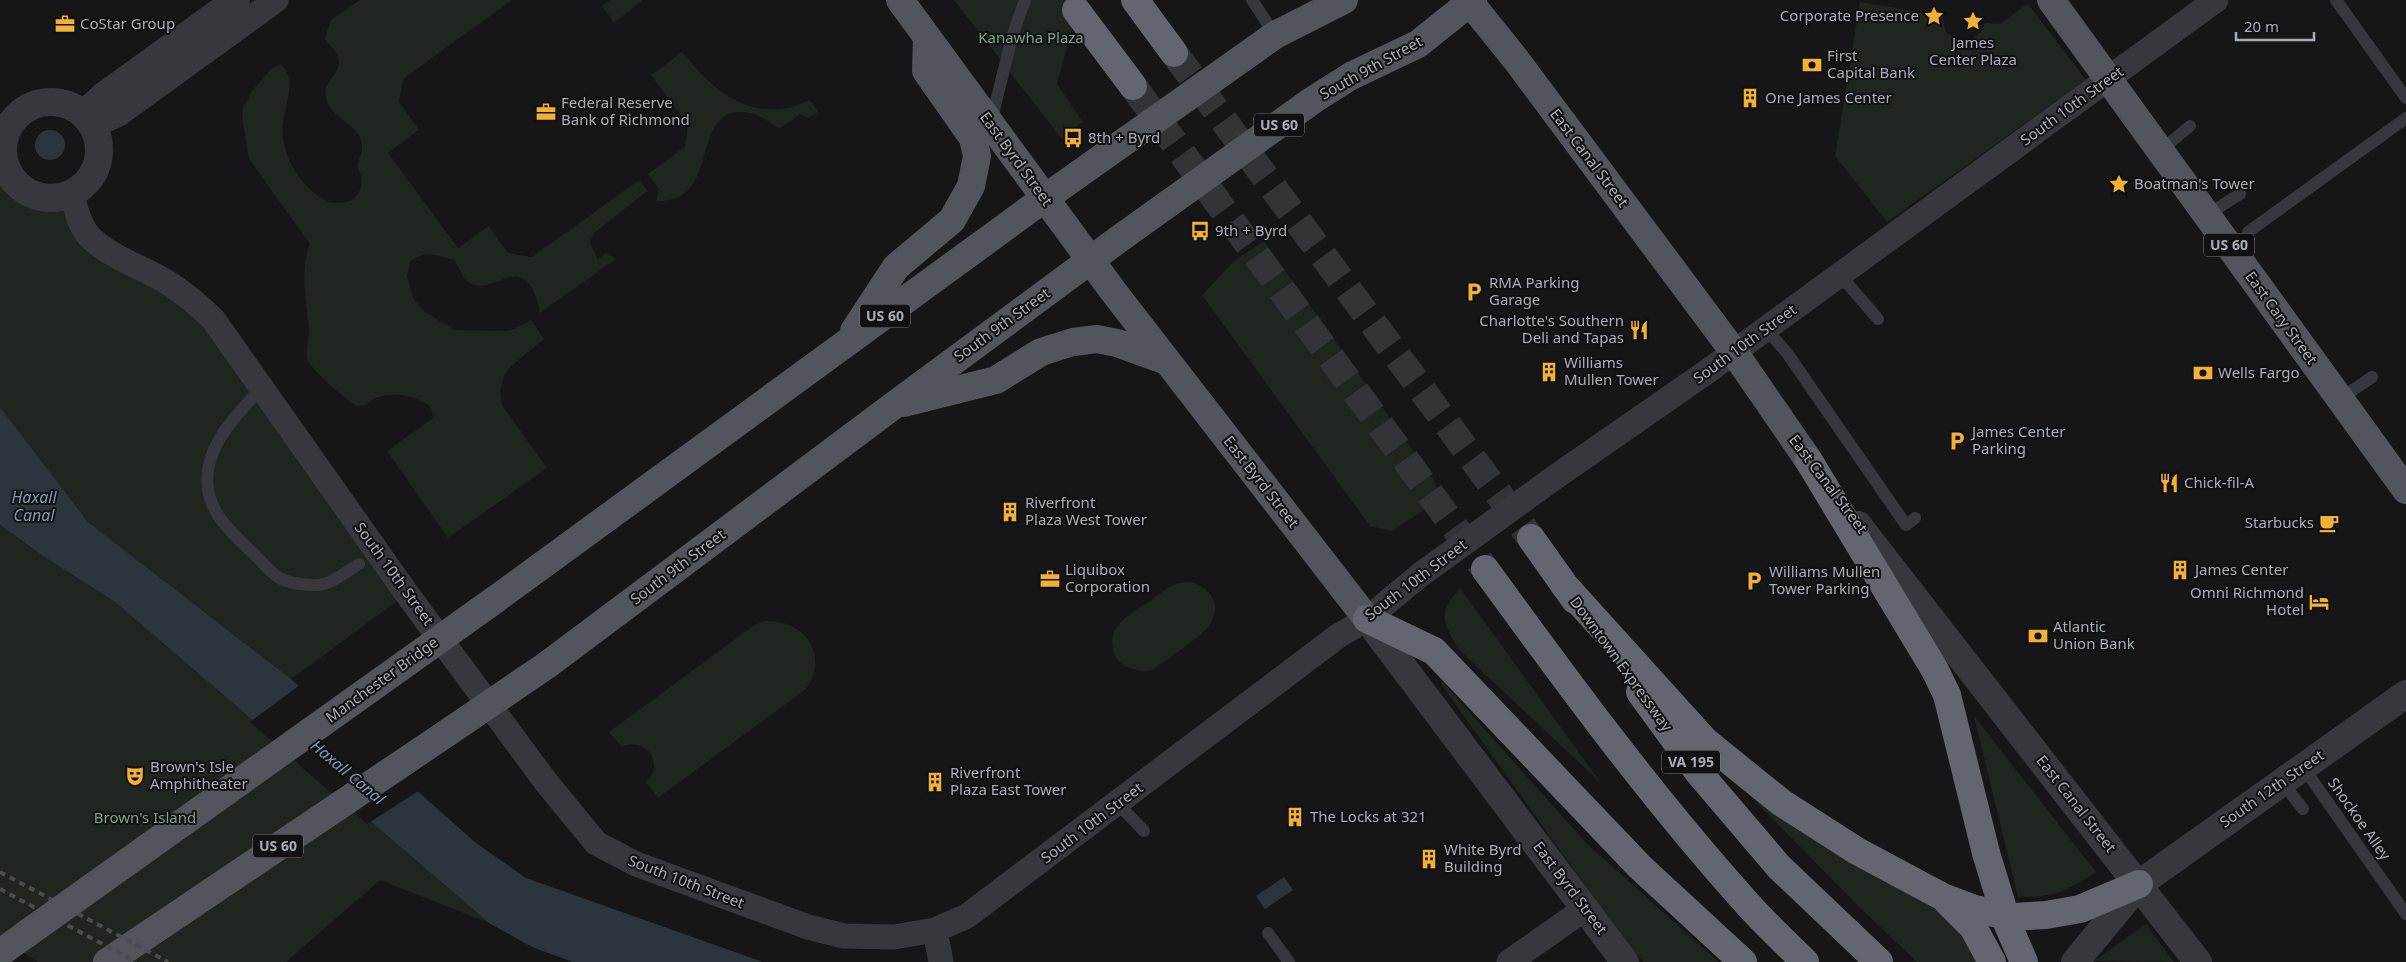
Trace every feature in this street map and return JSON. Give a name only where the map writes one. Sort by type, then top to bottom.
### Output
[{"type":"highway","points":[[1135,0],[1174,53]]},
{"type":"highway","points":[[1076,10],[1133,86]]},
{"type":"highway","points":[[1809,461],[1934,670],[1947,695],[1986,854],[2008,925],[2024,962]]},
{"type":"highway","name":"Downtown Expressway","points":[[1531,538],[1699,773],[1779,867],[1879,962]]},
{"type":"highway","name":"VA 195","points":[[1485,569],[1590,714],[1678,823],[1744,901],[1805,962]]},
{"type":"highway","points":[[1564,585],[1705,741],[1782,803],[1857,852],[1943,897],[1975,909],[2013,917],[2046,915],[2080,909],[2139,884]]},
{"type":"highway","points":[[1367,619],[1434,651],[1634,861],[1743,962]]},
{"type":"highway","points":[[1943,897],[1973,927],[1992,962]]},
{"type":"main road","name":"East Byrd Street","points":[[900,0],[1090,260],[1367,619]]},
{"type":"main road","name":"US 60","points":[[843,348],[1045,198],[1275,35],[1307,0]]},
{"type":"main road","points":[[1275,35],[1344,0]]},
{"type":"main road","name":"East Cary Street","points":[[2051,0],[2406,490]]},
{"type":"main road","name":"South 9th Street","points":[[107,962],[547,665],[1090,260],[1313,100],[1351,76],[1418,44],[1467,1]]},
{"type":"main road","name":"East Canal Street","points":[[1467,1],[1517,61],[1734,352],[1809,461]]},
{"type":"main road","points":[[843,348],[896,267],[952,220],[972,186],[977,156],[973,138],[926,70],[927,38]]},
{"type":"main road","points":[[892,406],[996,380],[1041,352],[1073,342],[1097,339],[1117,343],[1168,362]]},
{"type":"main road","name":"Manchester Bridge","points":[[0,953],[496,599],[843,348]]},
{"type":"street","points":[[89,120],[105,94],[236,0]]},
{"type":"street","points":[[89,120],[119,114],[276,0]]},
{"type":"street","name":"South 10th Street","points":[[71,194],[80,219],[90,238],[111,252],[160,278],[192,300],[213,319],[407,594],[546,782],[596,843],[636,864],[808,926],[844,936],[894,937],[935,930],[967,916],[1118,804],[1338,636],[1367,619],[1420,576],[1561,472],[1766,329],[2216,0]]},
{"type":"street","points":[[43,102],[57,102],[72,106],[89,120],[99,141],[99,157],[97,165],[84,185],[71,194],[52,198],[40,197],[18,186],[5,165],[3,152],[3,129],[16,116],[28,107],[43,102]]},
{"type":"street","name":"East Canal Street","points":[[1809,461],[2198,962]]},
{"type":"street","name":"East Byrd Street","points":[[1367,619],[1625,962]]},
{"type":"street","name":"South 12th Street","points":[[2139,884],[2406,694]]},
{"type":"street","points":[[2075,962],[2139,884]]},
{"type":"street","points":[[1509,962],[1586,908]]},
{"type":"street","points":[[935,930],[941,962]]},
{"type":"lane","points":[[990,125],[1012,37],[1025,0]]},
{"type":"lane","points":[[1252,0],[1275,35]]},
{"type":"lane","points":[[2336,0],[2394,91],[2406,98]]},
{"type":"lane","points":[[2248,232],[2406,118]]},
{"type":"lane","points":[[2160,151],[2190,126]]},
{"type":"lane","points":[[2207,215],[2240,194]]},
{"type":"lane","points":[[1840,275],[1878,318]]},
{"type":"lane","points":[[1766,329],[1787,353],[1906,525],[1915,518]]},
{"type":"lane","points":[[2340,399],[2372,377]]},
{"type":"lane","points":[[261,388],[221,435],[214,449],[208,470],[208,489],[214,511],[224,526],[278,577],[294,582],[316,585],[335,579],[359,564]]},
{"type":"lane","points":[[2293,775],[2303,809]]},
{"type":"lane","name":"Shockoe Alley","points":[[2293,775],[2406,914]]},
{"type":"lane","points":[[1118,804],[1144,831]]},
{"type":"lane","points":[[1268,934],[1289,962]]},
{"type":"green space","points":[[360,0],[512,0],[403,79],[399,102],[419,130],[388,153],[458,248],[489,226],[508,253],[532,257],[639,180],[647,191],[593,234],[590,243],[598,259],[606,253],[616,259],[540,313],[534,292],[526,281],[518,277],[478,286],[466,280],[454,260],[437,255],[426,255],[415,258],[410,262],[407,276],[414,300],[425,312],[455,330],[505,331],[514,329],[531,320],[544,339],[509,368],[504,376],[500,391],[502,405],[547,468],[448,538],[387,451],[433,418],[431,407],[412,397],[397,395],[376,398],[359,406],[348,400],[331,386],[308,361],[309,331],[304,276],[310,244],[249,159],[242,117],[243,108],[252,91],[271,69],[280,64],[288,76],[289,84],[283,122],[283,140],[292,166],[302,181],[325,200],[334,203],[344,203],[353,199],[359,193],[361,183],[358,161],[362,150],[361,140],[354,129],[333,111],[326,97],[328,84],[339,64],[337,54],[325,38],[331,20]]},
{"type":"green space","points":[[610,0],[643,0],[614,23],[602,6]]},
{"type":"green space","name":"Kanawha Plaza","points":[[954,0],[1080,0],[1057,84],[1083,122],[1061,138]]},
{"type":"green space","points":[[1860,2],[1943,16],[1945,31],[1950,36],[1962,40],[1973,38],[1985,23],[1999,24],[2028,4],[2086,80],[1887,222],[1835,156]]},
{"type":"green space","points":[[682,52],[713,85],[737,101],[764,109],[784,109],[810,100],[818,112],[808,118],[800,114],[779,129],[755,114],[738,112],[726,115],[712,133],[693,184],[679,197],[656,202],[659,189],[648,174],[685,147],[688,125],[651,75]]},
{"type":"green space","points":[[0,127],[7,131],[7,158],[17,180],[36,194],[48,197],[62,197],[80,219],[193,300],[407,594],[291,679],[88,522],[0,407]]},
{"type":"green space","points":[[1264,241],[1434,480],[1437,490],[1431,504],[1392,531],[1370,526],[1202,295],[1234,261]]},
{"type":"green space","name":"Brown's Island","points":[[0,525],[43,556],[115,602],[489,923],[380,880],[286,962],[38,962],[0,938]]},
{"type":"green space","points":[[1191,582],[1205,589],[1210,594],[1215,605],[1215,612],[1204,632],[1153,670],[1138,670],[1123,665],[1116,658],[1113,649],[1112,640],[1118,626],[1129,615],[1168,588],[1176,584]]},
{"type":"green space","points":[[1460,588],[1601,783],[1458,649],[1448,631],[1444,617],[1448,605]]},
{"type":"green space","points":[[764,621],[778,622],[791,626],[801,632],[809,641],[814,651],[815,663],[813,676],[806,689],[658,798],[646,782],[652,775],[654,767],[650,753],[638,745],[630,744],[622,747],[609,732],[753,626]]},
{"type":"green space","points":[[1440,679],[1588,845],[1719,962],[1643,962],[1592,895],[1443,687]]},
{"type":"green space","points":[[1974,716],[2096,872],[2068,889],[2051,895],[2018,897]]},
{"type":"green space","points":[[1725,770],[1952,919],[1976,962],[1917,962],[1857,905]]},
{"type":"green space","points":[[2146,924],[2174,962],[2094,961]]},
{"type":"water","points":[[50,130],[61,134],[65,145],[61,156],[50,160],[39,156],[35,145],[39,134]]},
{"type":"water","name":"Haxall Canal","points":[[0,407],[88,522],[291,679],[476,843],[526,878],[763,962],[573,962],[532,947],[489,923],[115,602],[43,556],[0,525]]},
{"type":"water","points":[[1284,877],[1293,890],[1265,909],[1256,896]]},
{"type":"pier","points":[[301,684],[420,790],[367,824],[250,722]]},
{"type":"tunnel","points":[[1174,53],[1531,538]]},
{"type":"tunnel","points":[[1133,86],[1485,569]]},
{"type":"railway","points":[[0,872],[168,962]]},
{"type":"railway","points":[[0,889],[136,962]]},
{"type":"place","name":"Corporate Presence","points":[[1934,16]]},
{"type":"place","name":"James Center Plaza","points":[[1973,21]]},
{"type":"place","name":"CoStar Group","points":[[65,24]]},
{"type":"place","name":"First Capital Bank","points":[[1812,65]]},
{"type":"place","name":"One James Center","points":[[1750,98]]},
{"type":"place","name":"Federal Reserve Bank of Richmond","points":[[546,112]]},
{"type":"place","name":"8th + Byrd","points":[[1073,138]]},
{"type":"place","name":"Boatman's Tower","points":[[2119,184]]},
{"type":"place","name":"9th + Byrd","points":[[1200,231]]},
{"type":"place","name":"RMA Parking Garage","points":[[1474,292]]},
{"type":"place","name":"Charlotte's Southern Deli and Tapas","points":[[1639,330]]},
{"type":"place","name":"Williams Mullen Tower","points":[[1549,372]]},
{"type":"place","name":"Wells Fargo","points":[[2203,373]]},
{"type":"place","name":"James Center Parking","points":[[1957,441]]},
{"type":"place","name":"Chick-fil-A","points":[[2169,483]]},
{"type":"place","name":"Riverfront Plaza West Tower","points":[[1010,512]]},
{"type":"place","name":"Starbucks","points":[[2329,523]]},
{"type":"place","name":"James Center","points":[[2180,570]]},
{"type":"place","name":"Liquibox Corporation","points":[[1050,579]]},
{"type":"place","name":"Williams Mullen Tower Parking","points":[[1754,581]]},
{"type":"place","name":"Omni Richmond Hotel","points":[[2319,602]]},
{"type":"place","name":"Atlantic Union Bank","points":[[2038,636]]},
{"type":"place","name":"Brown's Isle Amphitheater","points":[[135,776]]},
{"type":"place","name":"Riverfront Plaza East Tower","points":[[935,782]]},
{"type":"place","name":"The Locks at 321","points":[[1295,817]]},
{"type":"place","name":"White Byrd Building","points":[[1429,859]]}]
